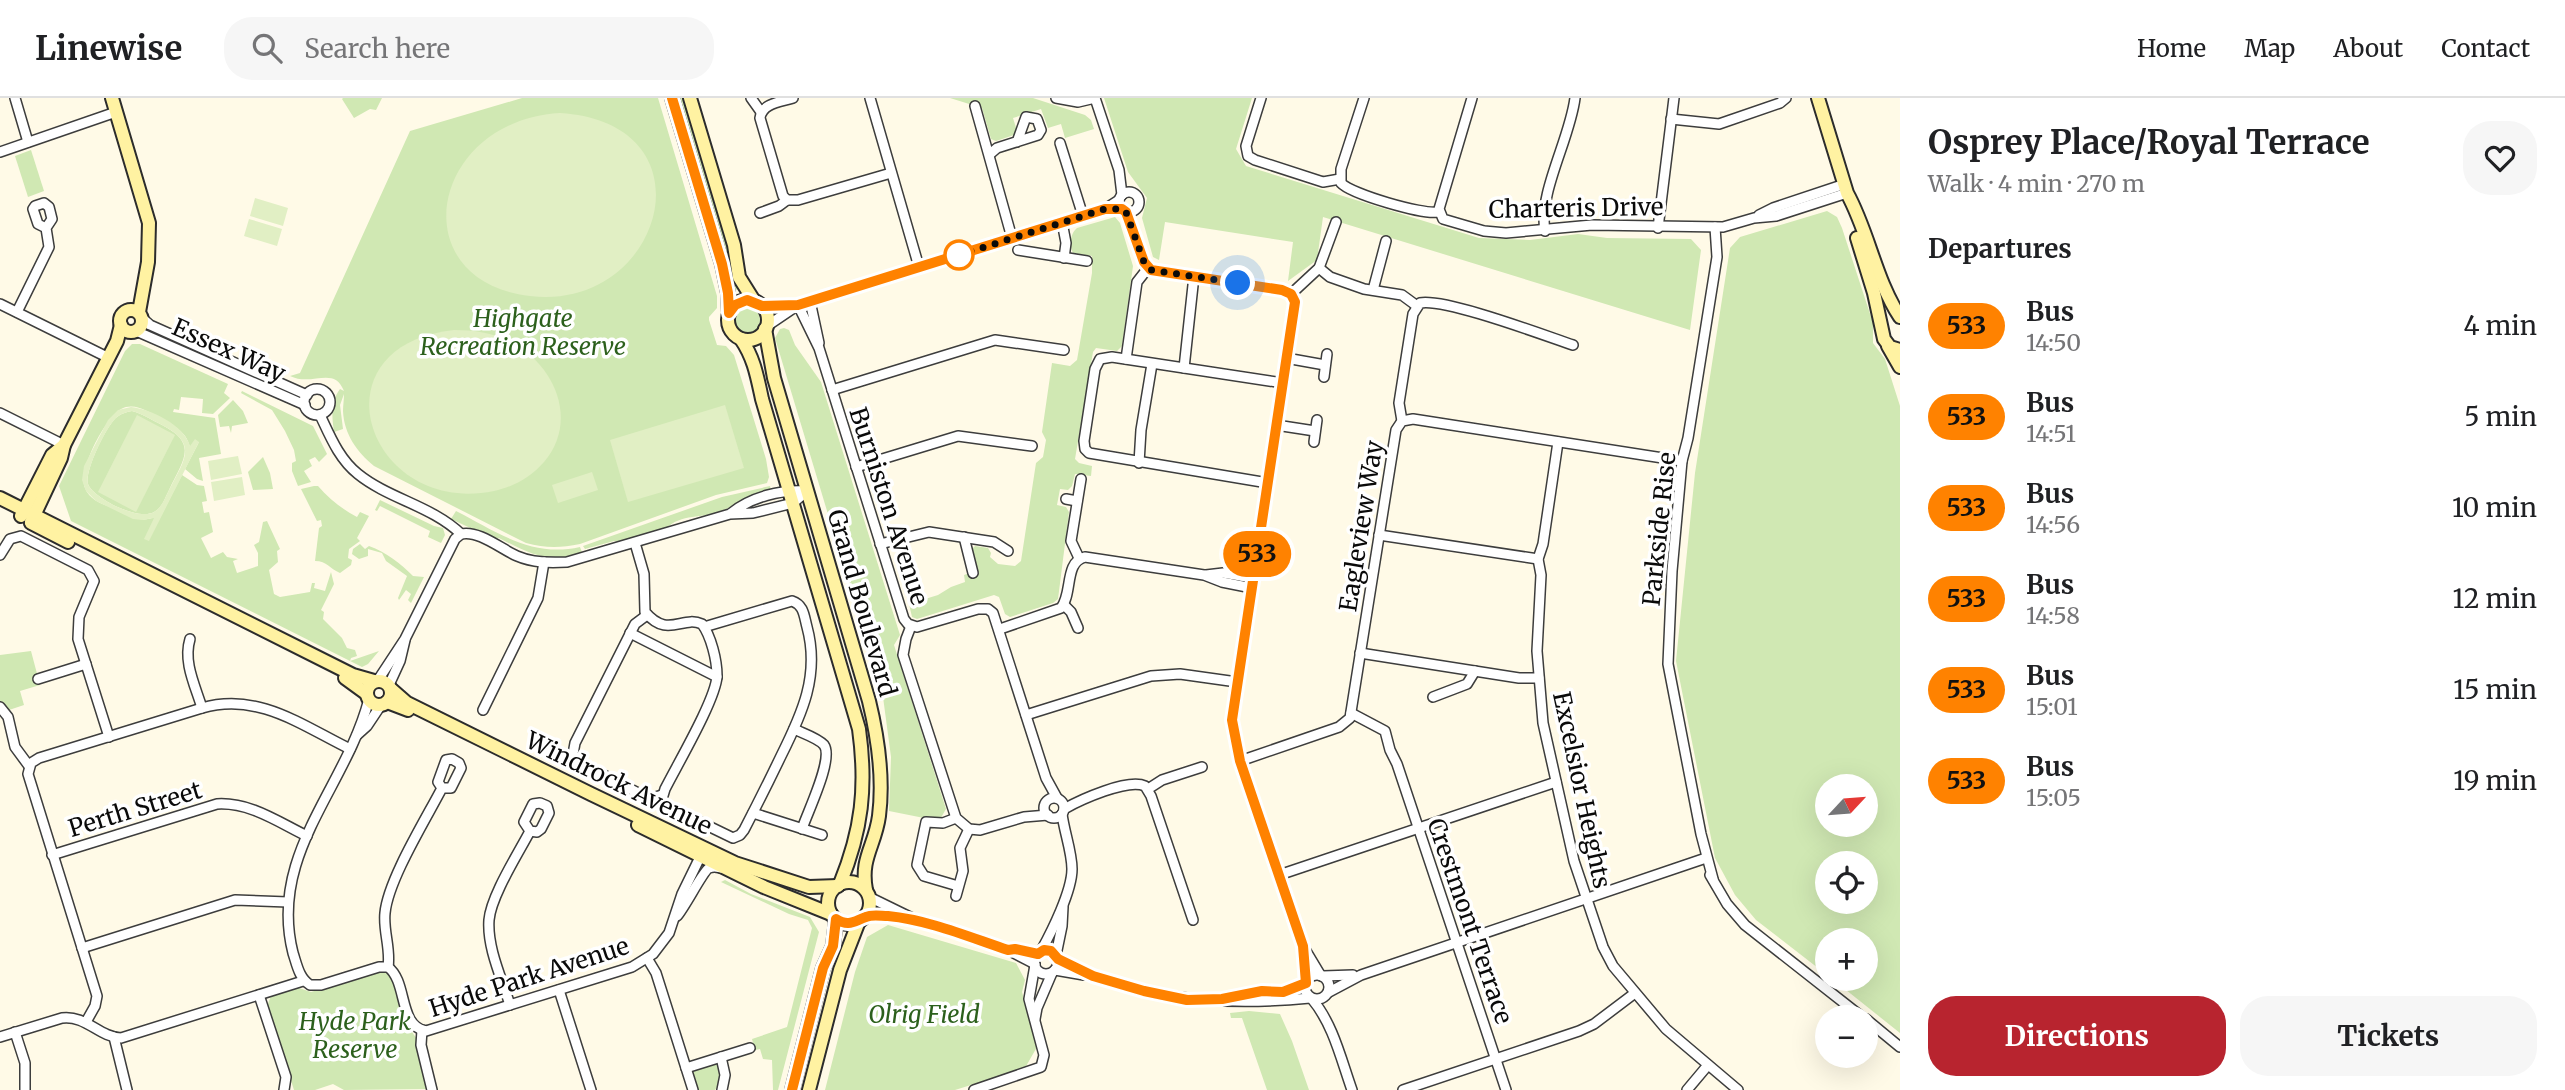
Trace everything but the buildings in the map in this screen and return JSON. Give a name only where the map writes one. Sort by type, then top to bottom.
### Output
[{"type":"street","points":[[15,98],[28,142]]},
{"type":"street","points":[[27,516],[52,455],[64,445],[107,357],[117,341],[130,329],[141,326],[137,313],[148,262],[149,223],[112,98]]},
{"type":"street","points":[[672,98],[722,264],[728,293],[730,330],[741,339],[758,337],[798,305],[1122,204],[1133,192]]},
{"type":"street","points":[[690,98],[734,245],[739,277],[745,290],[767,316],[766,328]]},
{"type":"street","points":[[751,98],[761,112],[761,124],[783,196],[787,200],[798,201],[891,173]]},
{"type":"street","points":[[761,112],[766,107],[793,98]]},
{"type":"street","points":[[870,98],[919,267]]},
{"type":"street","points":[[1056,98],[1078,102],[1095,98],[1119,170],[1122,204],[1148,268],[1282,290],[1291,294],[1295,302],[1232,720],[1240,761],[1303,946],[1328,982],[1332,1032]]},
{"type":"street","points":[[1261,98],[1246,146],[1248,156],[1323,182],[1340,179],[1364,98]]},
{"type":"street","points":[[1438,212],[1472,98]]},
{"type":"street","points":[[1545,231],[1543,212],[1571,123],[1575,98]]},
{"type":"street","points":[[1658,228],[1674,98]]},
{"type":"street","points":[[1671,119],[1719,124],[1781,103],[1786,98]]},
{"type":"street","points":[[1818,98],[1846,188],[1884,290],[1900,318],[1886,326],[1885,341]]},
{"type":"street","points":[[975,107],[1012,238]]},
{"type":"street","points":[[0,152],[116,112]]},
{"type":"street","points":[[990,154],[997,148],[1017,142]]},
{"type":"street","points":[[1060,143],[1083,216]]},
{"type":"street","points":[[1119,170],[1139,200],[1135,233]]},
{"type":"street","name":"Charteris Drive","points":[[1340,179],[1343,186],[1351,191],[1423,213],[1438,212],[1445,221],[1484,231],[1506,233],[1610,225],[1658,228],[1678,225],[1732,225],[1755,218],[1776,216],[1846,188]]},
{"type":"street","points":[[1846,188],[1848,210],[1874,293],[1885,341],[1900,367]]},
{"type":"street","points":[[760,213],[787,200]]},
{"type":"street","points":[[1122,204],[1137,209]]},
{"type":"street","points":[[1062,222],[1066,243],[1064,258]]},
{"type":"street","points":[[1291,294],[1319,268],[1336,222]]},
{"type":"street","name":"Parkside Rise","points":[[1714,227],[1717,257],[1682,461],[1672,571],[1668,664],[1705,845],[1703,859],[1713,879],[1727,904],[1745,925],[1847,1005]]},
{"type":"street","points":[[17,312],[49,247],[46,228]]},
{"type":"street","points":[[1373,290],[1385,241]]},
{"type":"street","points":[[1018,250],[1087,261]]},
{"type":"street","points":[[1126,359],[1137,282],[1148,268]]},
{"type":"street","points":[[1319,268],[1330,277],[1364,289],[1402,295],[1417,306]]},
{"type":"street","points":[[1184,368],[1194,276]]},
{"type":"street","name":"Burniston Avenue","points":[[810,301],[818,330],[819,348]]},
{"type":"street","points":[[729,313],[741,302],[798,305]]},
{"type":"street","points":[[1402,421],[1399,403],[1413,314],[1417,306],[1428,302],[1451,306],[1573,345]]},
{"type":"street","points":[[0,304],[107,357]]},
{"type":"street","name":"Burniston Avenue","points":[[798,305],[819,348],[902,614],[911,626],[921,626],[983,608],[993,612],[1000,629]]},
{"type":"street","points":[[130,329],[121,316],[137,313]]},
{"type":"street","name":"Essex Way","points":[[137,313],[150,325],[307,395]]},
{"type":"street","name":"Grand Boulevard","points":[[766,328],[774,378],[869,701],[878,743],[879,814],[876,832],[863,867],[867,893]]},
{"type":"street","name":"Essex Way","points":[[130,329],[305,405],[312,414],[324,412]]},
{"type":"street","name":"Grand Boulevard","points":[[741,339],[751,353],[756,369],[762,399],[853,704],[862,752],[863,791],[859,831],[839,885]]},
{"type":"street","points":[[832,390],[995,340],[1064,350]]},
{"type":"street","points":[[1885,341],[1900,350]]},
{"type":"street","points":[[1324,377],[1327,354]]},
{"type":"street","points":[[1268,483],[1089,453],[1084,446],[1096,364],[1107,356],[1283,383]]},
{"type":"street","points":[[1286,358],[1325,365]]},
{"type":"street","points":[[1139,463],[1140,438],[1152,363]]},
{"type":"street","name":"Essex Way","points":[[305,405],[307,395],[313,390],[324,391],[330,400],[324,412],[330,436],[347,464],[358,475],[447,522],[461,534],[470,533],[517,556],[544,562]]},
{"type":"street","points":[[0,413],[64,445]]},
{"type":"street","name":"Eagleview Way","points":[[1352,713],[1396,430],[1402,421],[1413,419],[1682,461]]},
{"type":"street","points":[[1314,442],[1317,420]]},
{"type":"street","points":[[1276,425],[1315,431]]},
{"type":"street","points":[[856,467],[958,436],[1032,446]]},
{"type":"street","name":"Excelsior Heights","points":[[1558,442],[1543,544],[1538,559],[1541,575],[1537,651],[1543,723],[1574,861],[1607,957],[1666,1029],[1738,1090]]},
{"type":"street","points":[[1079,558],[1072,541],[1081,479]]},
{"type":"street","points":[[484,710],[538,598],[544,562],[576,560],[730,514],[753,513],[807,491]]},
{"type":"street","name":"Windrock Avenue","points":[[0,498],[27,516],[344,677],[368,696]]},
{"type":"street","points":[[1066,499],[1077,501]]},
{"type":"street","name":"Windrock Avenue","points":[[0,507],[27,516],[353,675],[702,852],[731,871],[834,917]]},
{"type":"street","points":[[880,544],[923,532],[994,542],[1008,551]]},
{"type":"street","points":[[357,734],[368,726],[405,639],[455,539],[461,534]]},
{"type":"street","points":[[1379,535],[1538,559]]},
{"type":"street","points":[[0,555],[9,539],[21,536],[91,572],[94,581],[83,605],[78,639],[109,737]]},
{"type":"street","points":[[964,537],[973,573]]},
{"type":"street","points":[[635,542],[644,574],[643,608],[647,615],[667,626],[696,621],[704,627],[713,653],[717,677],[713,692],[662,795],[663,802],[729,838],[737,837],[743,833],[804,708],[812,666],[809,633],[801,606],[796,602],[786,601],[704,627]]},
{"type":"street","points":[[1079,558],[1091,557],[1204,575],[1222,582],[1252,583]]},
{"type":"street","points":[[1035,1021],[1037,1008],[1057,957],[1063,905],[1072,869],[1000,629],[1056,611],[1064,605],[1072,568],[1079,558]]},
{"type":"street","points":[[1064,605],[1071,612],[1078,628]]},
{"type":"street","points":[[647,615],[638,621],[630,633],[573,747],[573,754],[579,762],[642,795],[653,798],[662,795]]},
{"type":"street","points":[[911,626],[904,655],[956,818],[969,829],[980,830],[1132,783],[1142,784],[1148,789],[1193,920]]},
{"type":"street","points":[[630,633],[717,677]]},
{"type":"street","points":[[190,639],[187,661],[202,708]]},
{"type":"street","points":[[1360,653],[1519,678],[1539,678]]},
{"type":"street","points":[[38,679],[86,664]]},
{"type":"street","points":[[1433,697],[1462,687],[1470,681],[1475,671]]},
{"type":"street","points":[[1026,715],[1151,676],[1180,674],[1237,682]]},
{"type":"street","points":[[384,691],[368,688],[357,734],[307,836],[293,871],[288,902],[291,942],[303,981],[316,986],[379,967],[388,967],[390,957],[385,920],[388,897],[442,788]]},
{"type":"street","points":[[29,766],[39,758],[228,702],[253,704],[280,714],[350,749]]},
{"type":"street","points":[[0,707],[8,718],[15,747],[29,766],[28,774],[97,996],[86,1022]]},
{"type":"street","points":[[1240,761],[1339,727],[1352,713]]},
{"type":"street","name":"Crestmont Terrace","points":[[1352,713],[1385,731],[1506,1090]]},
{"type":"street","points":[[794,729],[822,743],[826,750],[823,776],[802,829]]},
{"type":"street","points":[[1148,789],[1162,779],[1202,767]]},
{"type":"street","points":[[1279,875],[1556,782]]},
{"type":"street","name":"Perth Street","points":[[52,855],[217,804],[249,808],[307,836]]},
{"type":"street","points":[[753,813],[822,835]]},
{"type":"street","points":[[956,818],[943,823],[926,822],[917,865],[924,876],[958,886]]},
{"type":"street","points":[[956,896],[963,871],[960,848],[969,829]]},
{"type":"street","points":[[510,1005],[488,922],[492,905],[530,831]]},
{"type":"street","name":"Windrock Avenue","points":[[702,852],[809,887],[839,885]]},
{"type":"street","name":"Hyde Park Avenue","points":[[388,967],[397,977],[412,1023],[422,1030],[632,967],[647,958],[663,942],[702,852]]},
{"type":"street","points":[[792,1090],[823,968],[833,946],[834,917],[829,908],[830,895],[839,885],[854,883],[914,919],[1008,950],[1035,965],[1044,974],[1053,972],[1093,976],[1187,1000],[1269,1002],[1311,998],[1319,1000],[1361,975],[1703,859]]},
{"type":"street","name":"Hyde Park Avenue","points":[[676,917],[687,905],[706,870],[713,867],[731,871]]},
{"type":"street","points":[[809,1090],[840,970],[870,904],[867,893]]},
{"type":"street","points":[[82,948],[235,900],[288,902]]},
{"type":"street","points":[[974,1090],[1041,1067],[1044,1055],[1029,999],[1039,953],[1063,905]]},
{"type":"street","points":[[834,917],[848,924],[879,915],[914,919]]},
{"type":"street","points":[[1303,946],[1305,991],[1323,1014],[1332,1032],[1352,1090]]},
{"type":"street","points":[[1008,950],[1039,953],[1051,951],[1093,976]]},
{"type":"street","points":[[647,958],[656,973],[693,1090]]},
{"type":"street","points":[[1222,999],[1262,991],[1290,990],[1314,975],[1361,975]]},
{"type":"street","points":[[0,1037],[62,1018],[75,1017],[114,1037],[126,1037],[303,981]]},
{"type":"street","points":[[559,990],[590,1090]]},
{"type":"street","points":[[1403,1090],[1587,1028],[1635,993]]},
{"type":"street","points":[[260,995],[286,1077],[284,1090]]},
{"type":"street","name":"Parkside Rise","points":[[1878,1029],[1900,1046]]},
{"type":"street","points":[[422,1030],[421,1045],[432,1090]]},
{"type":"street","points":[[15,1032],[25,1063],[25,1090]]},
{"type":"street","points":[[114,1037],[127,1090]]},
{"type":"street","points":[[686,1068],[750,1048]]},
{"type":"street","points":[[721,1057],[725,1075],[722,1090]]},
{"type":"street","points":[[1687,1090],[1708,1065]]},
{"type":"green space","points":[[343,98],[382,98],[376,110],[370,109],[354,118]]},
{"type":"green space","name":"Highgate Recreation Reserve","points":[[522,98],[658,98],[717,296],[717,308],[709,320],[717,345],[726,346],[734,355],[766,459],[769,477],[767,483],[716,495],[580,544],[553,547],[533,545],[374,466],[357,449],[349,435],[343,411],[344,394],[340,405],[343,429],[334,432],[333,404],[340,389],[344,391],[340,383],[328,378],[298,379],[290,376],[300,373],[410,131]]},
{"type":"green space","points":[[677,98],[684,98],[728,244],[738,289],[733,291]]},
{"type":"green space","points":[[950,98],[1033,98],[1085,115],[1091,120],[1094,129],[1065,138],[1061,124],[1048,128],[1041,109],[1013,118],[1017,131],[1014,135],[996,141],[991,139],[982,108]]},
{"type":"green space","points":[[1104,98],[1252,98],[1236,149],[1246,166],[1479,238],[1530,240],[1578,234],[1607,238],[1691,239],[1701,250],[1690,330],[1323,217],[1317,260],[1288,281],[1293,242],[1165,222],[1159,260],[1153,257],[1142,218],[1147,198],[1128,172]]},
{"type":"green space","points":[[560,113],[609,124],[640,148],[655,180],[654,214],[639,248],[613,276],[576,293],[530,296],[489,284],[462,262],[448,234],[448,202],[459,170],[482,143],[516,123]]},
{"type":"green space","points":[[31,150],[44,191],[28,197],[15,156]]},
{"type":"green space","points":[[255,198],[288,208],[283,226],[250,216]]},
{"type":"green space","points":[[1827,211],[1837,217],[1873,323],[1873,343],[1885,359],[1900,406],[1900,1033],[1878,1015],[1878,1005],[1865,1005],[1847,991],[1878,991],[1878,928],[1815,928],[1815,966],[1756,920],[1735,895],[1715,858],[1676,661],[1695,473],[1730,248],[1740,237]]},
{"type":"green space","points":[[1115,217],[1120,223],[1133,266],[1122,346],[1117,351],[1096,348],[1093,352],[1075,459],[1079,463],[1092,466],[1091,476],[1075,474],[1068,490],[1060,489],[1057,505],[1066,507],[1069,512],[1058,599],[1010,617],[1005,614],[999,597],[994,595],[917,619],[912,617],[909,604],[938,595],[965,582],[964,575],[978,570],[972,549],[975,546],[988,548],[990,557],[998,564],[1015,566],[1021,561],[1036,463],[1043,457],[1046,440],[1042,432],[1052,363],[1070,366],[1077,360],[1092,273],[1092,256],[1073,253],[1072,236],[1077,228]]},
{"type":"green space","points":[[249,219],[282,229],[277,246],[244,236]]},
{"type":"green space","points":[[747,307],[756,311],[760,320],[756,329],[747,333],[738,329],[734,320],[738,311]]},
{"type":"green space","points":[[780,329],[789,330],[795,345],[821,382],[900,635],[894,645],[946,809],[939,821],[889,811],[891,757],[883,697],[775,338]]},
{"type":"green space","points":[[454,330],[483,333],[511,342],[540,365],[557,395],[561,412],[560,429],[544,462],[521,481],[494,491],[450,492],[414,479],[388,456],[372,426],[370,395],[382,366],[409,343]]},
{"type":"green space","points":[[132,344],[140,344],[228,384],[224,393],[230,398],[213,414],[202,413],[203,399],[181,397],[179,410],[174,409],[173,412],[215,418],[221,454],[199,458],[203,481],[197,479],[185,469],[199,442],[190,447],[182,433],[161,418],[135,407],[126,407],[110,419],[89,456],[84,480],[87,492],[99,502],[132,517],[155,517],[148,541],[182,475],[197,485],[204,486],[207,501],[202,502],[204,513],[209,512],[213,532],[201,538],[211,558],[223,552],[227,557],[238,559],[233,561],[237,573],[258,566],[258,553],[254,545],[259,542],[263,522],[267,521],[280,549],[277,551],[278,562],[269,570],[274,594],[280,597],[310,592],[312,583],[315,583],[314,588],[325,591],[331,572],[334,584],[321,610],[324,612],[323,619],[342,638],[347,648],[355,650],[357,656],[350,661],[71,521],[59,486],[125,351]]},
{"type":"green space","points":[[242,391],[313,426],[327,454],[319,462],[315,457],[309,460],[312,466],[304,471],[311,482],[298,486],[292,471],[292,463],[296,461],[294,450],[285,431],[272,410],[241,393]]},
{"type":"green space","points":[[233,400],[243,411],[248,423],[232,426],[231,433],[229,426],[220,427],[218,415]]},
{"type":"green space","points":[[725,405],[744,468],[628,502],[610,440]]},
{"type":"green space","points":[[131,407],[148,411],[174,425],[187,438],[190,446],[195,439],[199,442],[149,541],[144,539],[154,518],[133,519],[96,501],[86,491],[82,480],[84,466],[108,420],[118,410]],"holes":[[[132,411],[174,432],[184,446],[183,461],[163,502],[157,510],[147,514],[128,511],[108,502],[88,484],[89,470],[108,429],[117,417]]]},
{"type":"green space","points":[[132,411],[173,432],[184,446],[183,461],[163,503],[157,510],[147,514],[128,511],[108,502],[88,484],[89,469],[108,429],[117,417]]},
{"type":"green space","points":[[137,415],[175,435],[136,512],[98,492]]},
{"type":"green space","points":[[238,456],[242,474],[211,480],[208,461]]},
{"type":"green space","points":[[263,457],[273,489],[253,490],[248,472]]},
{"type":"green space","points":[[592,472],[598,490],[558,503],[552,485]]},
{"type":"green space","points":[[242,477],[245,495],[214,501],[211,482]]},
{"type":"green space","points":[[318,486],[346,511],[357,517],[360,512],[369,516],[357,538],[360,541],[349,549],[348,558],[352,560],[351,565],[340,573],[315,561],[321,520],[317,521],[301,489]]},
{"type":"green space","points":[[770,486],[771,491],[744,499],[713,514],[678,520],[667,528],[619,542],[585,549],[583,546],[722,497]]},
{"type":"green space","points":[[380,500],[443,528],[445,535],[441,543],[428,537],[430,531],[380,506],[375,510]]},
{"type":"green space","points":[[456,511],[515,541],[546,549],[580,547],[583,555],[548,557],[530,553],[451,519]]},
{"type":"green space","points":[[360,544],[365,549],[369,546],[387,555],[413,576],[424,577],[411,603],[408,600],[411,594],[406,590],[399,600],[398,598],[407,576],[386,561],[382,553],[368,549],[368,556],[359,559],[352,554],[353,549]]},
{"type":"green space","points":[[31,651],[40,685],[20,691],[24,705],[9,710],[0,701],[0,655]]},
{"type":"green space","points":[[379,651],[362,667],[350,661]]},
{"type":"green space","points":[[725,880],[751,894],[810,917],[819,932],[778,1090],[773,1090],[772,1060],[763,1059],[760,1049],[755,1050],[752,1039],[787,1027],[812,928],[808,920],[789,914],[721,882]]},
{"type":"green space","name":"Olrig Field","points":[[888,925],[1016,963],[1025,980],[1022,992],[1037,1047],[1025,1068],[955,1090],[825,1090],[855,972],[867,937]]},
{"type":"green space","name":"Hyde Park Reserve","points":[[379,971],[391,974],[394,979],[409,1028],[417,1039],[427,1089],[344,1090],[333,1084],[315,1090],[294,1090],[267,1006],[271,996],[296,987],[311,992]]},
{"type":"green space","points":[[1249,1011],[1280,1014],[1309,1090],[1267,1090],[1242,1018],[1231,1018],[1230,1013]]},
{"type":"green space","points":[[713,1063],[718,1065],[720,1072],[717,1087],[715,1090],[697,1090],[692,1075],[694,1071]]},
{"type":"bus line","name":"533","points":[[672,98],[722,264],[729,313],[735,305],[747,300],[762,306],[798,305],[1105,209],[1122,209],[1126,212],[1144,262],[1151,270],[1282,290],[1291,294],[1295,302],[1232,720],[1240,761],[1303,946],[1306,983],[1283,992],[1262,991],[1222,999],[1187,1000],[1093,976],[1068,965],[1051,951],[1044,950],[1038,954],[1008,950],[914,919],[879,915],[848,924],[836,919],[833,946],[823,968],[792,1090]]},
{"type":"route","points":[[959,255],[1105,209],[1122,209],[1135,233],[1144,262],[1151,270],[1238,283]]}]
